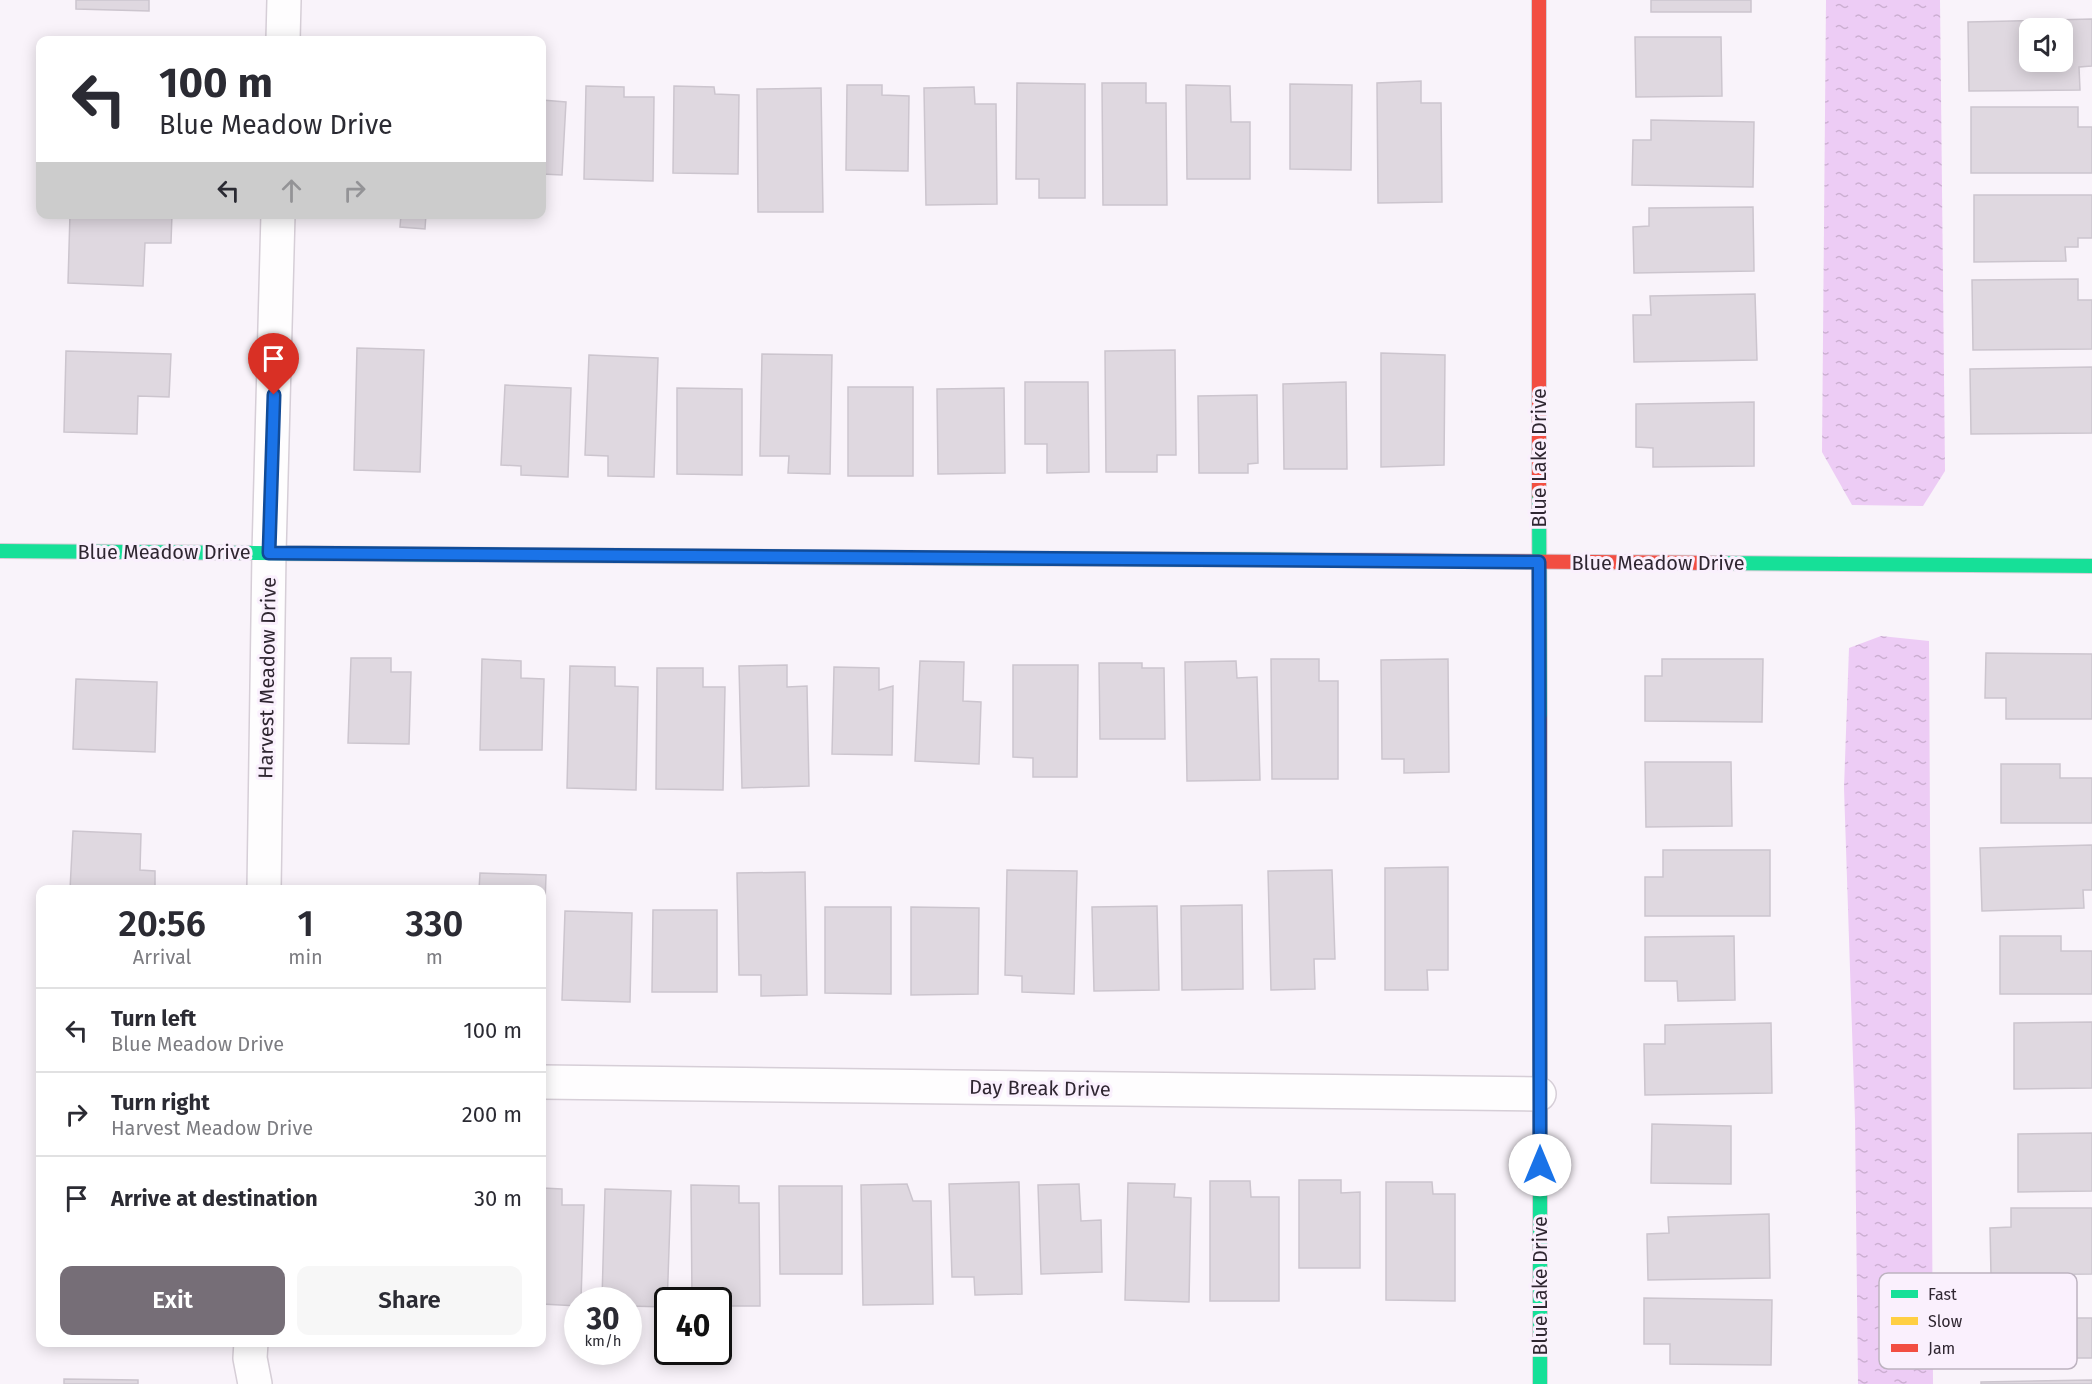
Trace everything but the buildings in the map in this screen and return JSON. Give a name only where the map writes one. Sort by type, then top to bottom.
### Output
[{"type":"street","points":[[283,36],[284,0]]},
{"type":"street","name":"Blue Lake Drive","points":[[1539,0],[1540,1384]]},
{"type":"street","name":"Harvest Meadow Drive","points":[[264,885],[269,553],[278,219]]},
{"type":"street","name":"Blue Meadow Drive","points":[[0,551],[2092,566]]},
{"type":"street","name":"Day Break Drive","points":[[546,1082],[1539,1094]]},
{"type":"street","points":[[251,1347],[250,1358],[255,1384]]},
{"type":"water","points":[[1826,0],[1940,0],[1945,471],[1923,506],[1852,505],[1822,452]]},
{"type":"water","points":[[1881,636],[1929,641],[1932,1273],[1879,1273],[1879,1369],[1933,1369],[1933,1384],[1858,1384],[1855,1120],[1844,788],[1849,648]]},
{"type":"traffic: fast","points":[[1539,494],[1540,719]]},
{"type":"traffic: fast","points":[[0,551],[518,555]]},
{"type":"traffic: fast","points":[[928,558],[1317,560]]},
{"type":"traffic: fast","points":[[1718,563],[2092,566]]},
{"type":"traffic: fast","points":[[1540,1180],[1540,1384]]},
{"type":"traffic: slow","points":[[518,555],[928,558]]},
{"type":"traffic: jam","points":[[1539,0],[1539,494]]},
{"type":"traffic: jam","points":[[1317,560],[1718,563]]},
{"type":"traffic: jam","points":[[1540,719],[1540,1180]]},
{"type":"route","points":[[274,395],[269,553],[1539,562],[1540,1165]]}]
